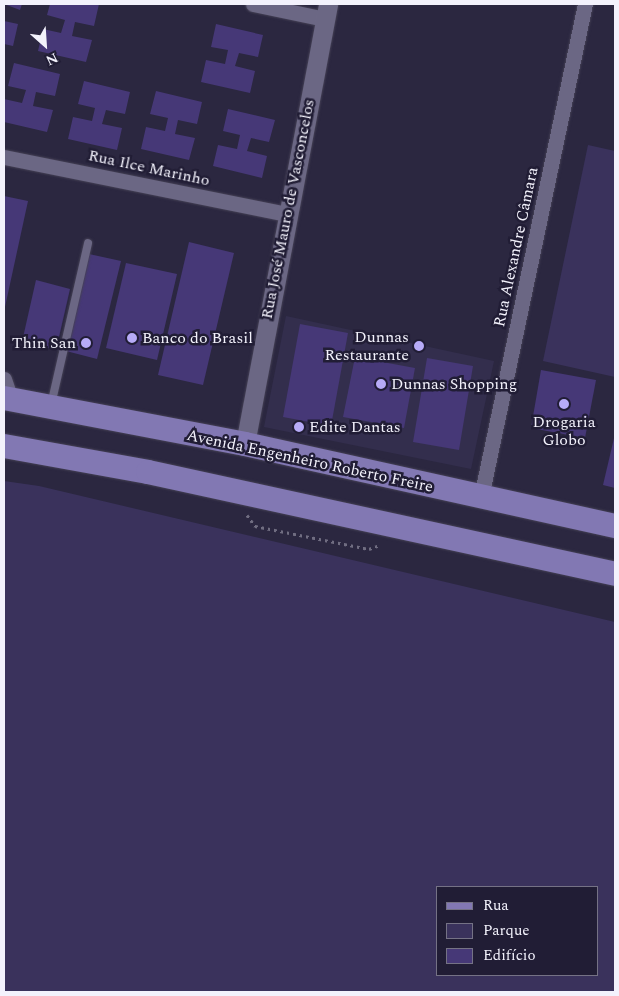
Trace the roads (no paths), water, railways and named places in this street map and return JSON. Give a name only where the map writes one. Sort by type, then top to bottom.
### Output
[{"type":"main road","name":"Avenida Engenheiro Roberto Freire","points":[[6,392],[50,407],[245,444],[615,526]]},
{"type":"main road","points":[[4,446],[148,472],[615,574]]},
{"type":"street","points":[[253,4],[326,11]]},
{"type":"street","name":"Rua Alexandre Câmara","points":[[481,497],[585,4]]},
{"type":"street","name":"Rua José Mauro de Vasconcelos","points":[[245,444],[286,214],[326,11]]},
{"type":"street","name":"Rua Ilce Marinho","points":[[4,157],[286,214]]},
{"type":"lane","points":[[50,407],[88,243]]},
{"type":"place","name":"Banco do Brasil","points":[[132,338]]},
{"type":"place","name":"Thin San","points":[[86,343]]},
{"type":"place","name":"Dunnas Restaurante","points":[[419,346]]},
{"type":"place","name":"Dunnas Shopping","points":[[381,384]]},
{"type":"place","name":"Drogaria Globo","points":[[564,404]]},
{"type":"place","name":"Edite Dantas","points":[[299,427]]}]
